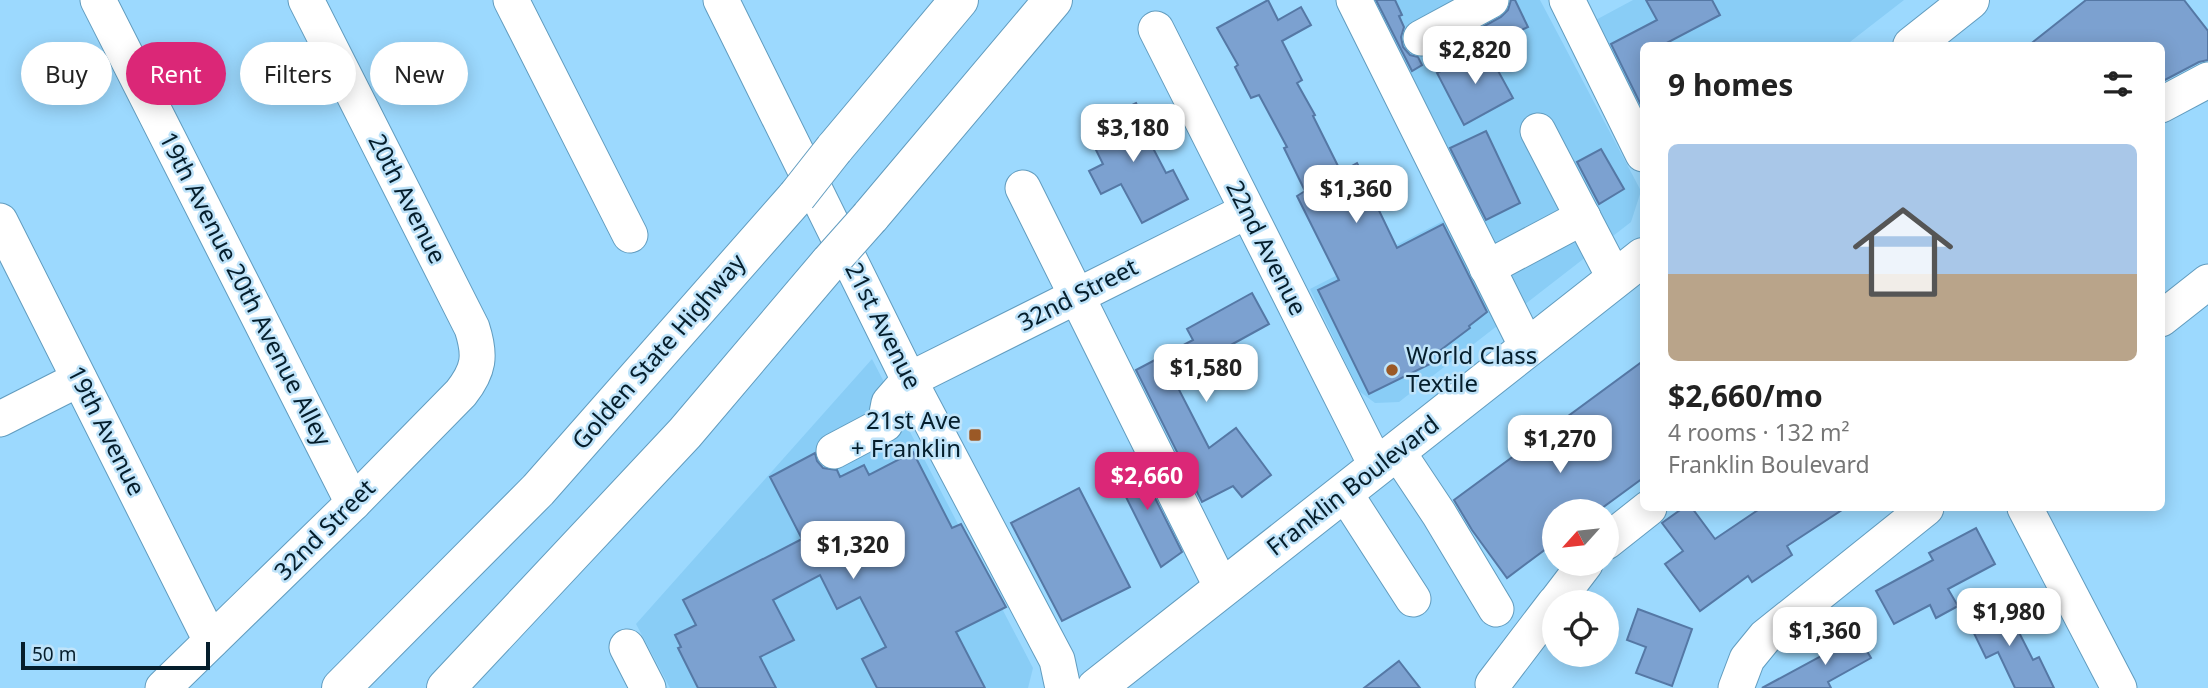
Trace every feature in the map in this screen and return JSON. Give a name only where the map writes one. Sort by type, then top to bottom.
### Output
[{"type":"main road","name":"Golden State Highway","points":[[341,688],[538,490],[797,196],[959,0]]},
{"type":"main road","points":[[446,688],[685,433],[1053,0]]},
{"type":"main road","points":[[1917,42],[1970,0]]},
{"type":"main road","name":"Franklin Boulevard","points":[[1112,684],[1223,588],[1629,268]]},
{"type":"street","name":"19th Avenue 20th Avenue Alley","points":[[99,0],[353,503]]},
{"type":"street","name":"20th Avenue","points":[[306,0],[472,328],[478,346],[477,364]]},
{"type":"street","points":[[512,0],[630,235]]},
{"type":"street","name":"21st Avenue","points":[[721,0],[909,380],[1057,660],[1063,688]]},
{"type":"street","points":[[1354,0],[1528,349]]},
{"type":"street","points":[[1421,38],[1491,0]]},
{"type":"street","points":[[1567,0],[1640,148]]},
{"type":"street","name":"22nd Avenue","points":[[1156,29],[1247,211],[1387,459],[1439,514],[1496,609]]},
{"type":"street","points":[[2165,103],[2208,80]]},
{"type":"street","points":[[1538,131],[1583,218],[1629,268]]},
{"type":"street","points":[[1023,188],[1223,588]]},
{"type":"street","name":"32nd Street","points":[[909,380],[1247,211]]},
{"type":"street","points":[[1488,268],[1583,218]]},
{"type":"street","name":"19th Avenue","points":[[0,221],[212,641]]},
{"type":"street","points":[[2165,316],[2208,282]]},
{"type":"street","name":"32nd Street","points":[[163,688],[353,503],[461,393],[471,380],[477,364]]},
{"type":"street","points":[[0,419],[79,379]]},
{"type":"street","points":[[834,451],[885,424],[888,403],[909,380]]},
{"type":"street","points":[[1344,492],[1413,599]]},
{"type":"street","points":[[1619,532],[1645,511]]},
{"type":"street","points":[[1736,688],[1748,659],[1765,637],[1922,511]]},
{"type":"street","points":[[2027,511],[2119,688]]},
{"type":"street","points":[[1565,590],[1576,576]]},
{"type":"street","points":[[1493,684],[1542,620]]},
{"type":"street","points":[[627,647],[648,688]]},
{"type":"shaded area","points":[[1349,0],[1540,0],[1640,189],[1631,222],[1399,402],[1375,403],[1359,391],[1310,289],[1457,214]]},
{"type":"shaded area","points":[[1633,0],[1904,0],[1850,42],[1640,42],[1640,114],[1592,22]]},
{"type":"shaded area","points":[[872,359],[1033,668],[1028,688],[670,688],[636,624]]},
{"type":"building","points":[[1268,0],[1278,20],[1301,7],[1311,25],[1282,41],[1302,80],[1297,83],[1341,172],[1357,163],[1376,197],[1373,198],[1397,248],[1443,224],[1487,312],[1430,358],[1432,363],[1369,394],[1318,290],[1339,280],[1297,196],[1305,191],[1284,148],[1287,147],[1259,95],[1251,98],[1235,67],[1238,65],[1217,28]]},
{"type":"building","points":[[1376,0],[1395,0],[1402,15],[1399,16],[1404,27],[1401,37],[1403,47],[1410,55],[1418,57],[1422,65],[1412,71]]},
{"type":"building","points":[[1511,0],[1515,0],[1528,27],[1488,46],[1479,29],[1501,17],[1508,10]]},
{"type":"building","points":[[1646,0],[1712,0],[1720,15],[1669,42],[1640,42],[1640,103],[1611,44],[1657,20]]},
{"type":"building","points":[[2086,0],[2184,0],[2208,31],[2208,60],[2165,80],[2165,42],[2033,42]]},
{"type":"building","points":[[1485,47],[1513,98],[1464,125],[1437,73]]},
{"type":"building","points":[[1136,103],[1148,129],[1144,131],[1166,173],[1173,170],[1188,199],[1142,223],[1121,184],[1101,194],[1089,171],[1103,164],[1085,128]]},
{"type":"building","points":[[1486,131],[1520,203],[1486,220],[1450,148]]},
{"type":"building","points":[[1601,149],[1624,189],[1599,204],[1577,162]]},
{"type":"building","points":[[1252,293],[1269,324],[1189,368],[1192,373],[1175,382],[1209,448],[1236,428],[1271,475],[1242,497],[1233,486],[1202,502],[1136,370],[1193,340],[1187,329]]},
{"type":"building","points":[[1640,363],[1640,480],[1614,499],[1542,499],[1542,552],[1507,578],[1454,500]]},
{"type":"building","points":[[913,452],[952,528],[961,524],[1006,607],[956,632],[985,688],[877,688],[862,659],[886,647],[860,597],[837,609],[820,575],[773,600],[794,640],[760,657],[776,688],[698,688],[678,648],[681,647],[675,635],[696,625],[683,600],[802,539],[770,477],[815,453],[823,468],[837,470],[840,477],[864,465],[869,475]]},
{"type":"building","points":[[1135,458],[1182,552],[1161,567],[1112,469]]},
{"type":"building","points":[[1079,488],[1130,587],[1062,621],[1011,523]]},
{"type":"building","points":[[1679,511],[1694,511],[1715,539],[1757,511],[1840,511],[1787,546],[1792,555],[1752,582],[1748,576],[1700,611],[1665,564],[1683,551],[1662,523]]},
{"type":"building","points":[[1976,528],[1995,564],[1948,589],[1958,606],[1936,618],[1930,605],[1894,624],[1876,591],[1933,560],[1929,553]]},
{"type":"building","points":[[2004,603],[2033,660],[2039,657],[2054,688],[2015,688],[1998,652],[1986,658],[1968,621]]},
{"type":"building","points":[[1638,609],[1692,629],[1672,686],[1636,673],[1646,647],[1627,640]]},
{"type":"building","points":[[1858,636],[1871,658],[1828,682],[1831,688],[1762,688]]},
{"type":"building","points":[[1399,661],[1420,688],[1364,688]]},
{"type":"place","name":"World Class Textile","points":[[1392,370]]},
{"type":"place","name":"21st Ave + Franklin","points":[[975,435]]}]
